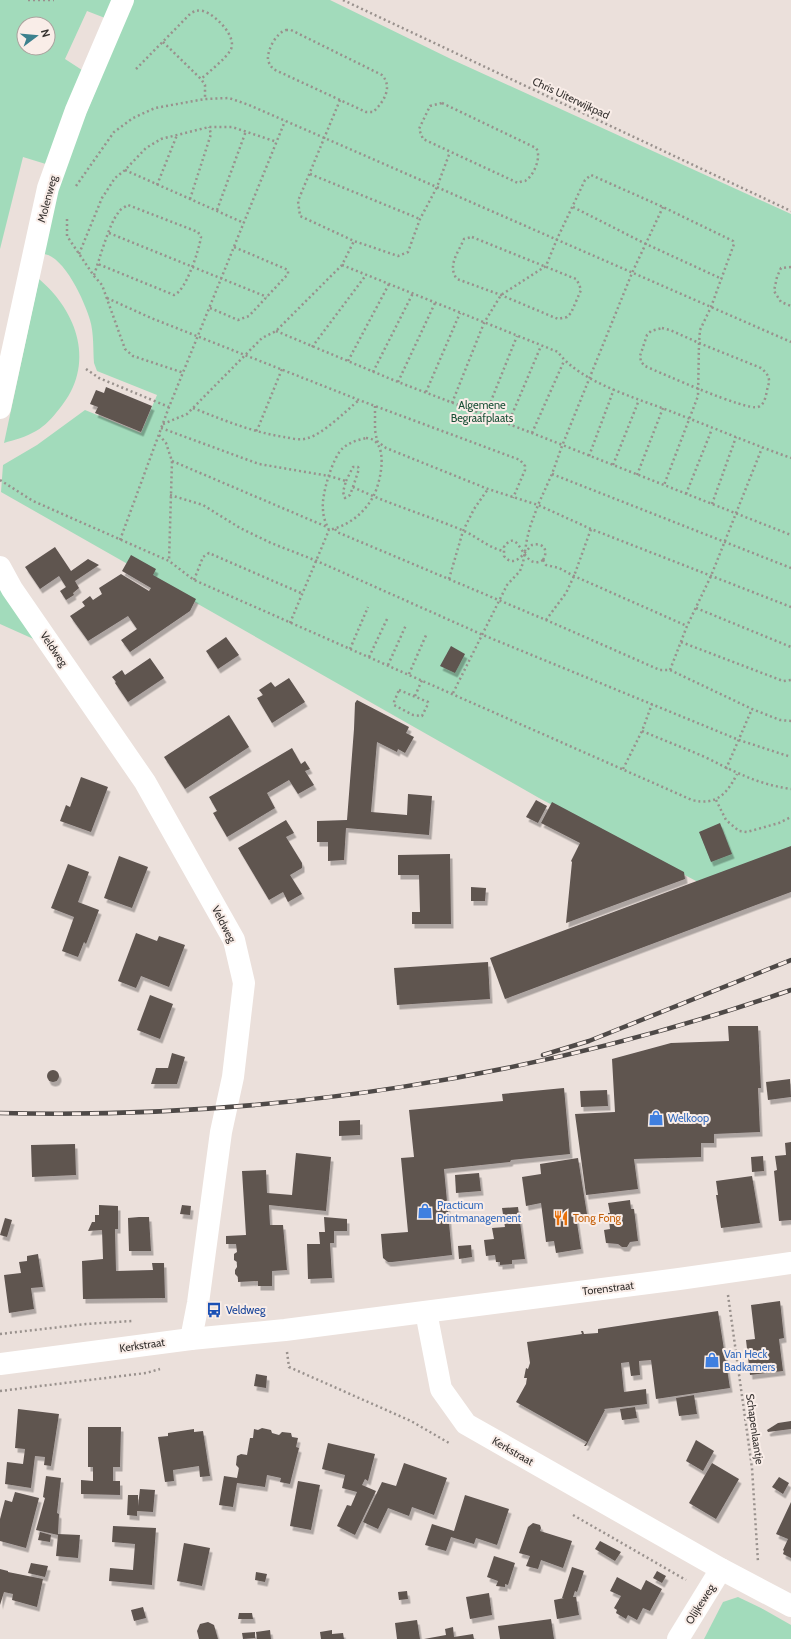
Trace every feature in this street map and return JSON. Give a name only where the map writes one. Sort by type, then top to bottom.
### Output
[{"type":"street","name":"Molenweg","points":[[0,408],[48,188],[76,110],[123,0]]},
{"type":"street","name":"Veldweg","points":[[0,567],[12,589],[145,782],[234,940],[244,983],[233,1077],[221,1132],[198,1303],[191,1339]]},
{"type":"street","name":"Torenstraat","points":[[426,1312],[791,1263]]},
{"type":"street","name":"Kerkstraat","points":[[0,1364],[191,1339],[285,1330],[426,1312],[441,1389],[466,1424],[721,1569],[760,1588],[791,1606]]},
{"type":"street","name":"Olijkeweg","points":[[678,1639],[721,1569]]},
{"type":"path","points":[[28,0],[54,0]]},
{"type":"path","name":"Chris Uiterwijkpad","points":[[343,0],[791,211]]},
{"type":"path","points":[[136,69],[191,13],[197,10],[211,14],[231,36],[231,50],[201,79]]},
{"type":"path","points":[[291,30],[382,75],[387,82],[388,88],[382,102],[373,112],[366,112],[340,100],[273,69],[269,64],[268,53],[279,33],[291,30]]},
{"type":"path","points":[[163,42],[201,79],[205,85],[205,99]]},
{"type":"path","points":[[74,188],[114,132],[133,118],[155,108],[205,99],[230,98],[249,104],[791,342]]},
{"type":"path","points":[[340,100],[298,201],[300,216],[354,242],[398,256],[408,252],[420,219],[437,187],[450,152]]},
{"type":"path","points":[[442,103],[536,148],[539,151],[539,157],[529,177],[525,181],[518,183],[450,152],[423,139],[421,136],[419,129],[430,106],[442,103]]},
{"type":"path","points":[[120,540],[169,407],[199,337],[285,120]]},
{"type":"path","points":[[79,255],[102,198],[115,178],[125,170],[146,148],[161,139],[209,127],[232,127],[277,142]]},
{"type":"path","points":[[190,198],[211,134],[209,127]]},
{"type":"path","points":[[217,210],[246,131]]},
{"type":"path","points":[[157,185],[177,135]]},
{"type":"path","points":[[125,170],[217,210],[244,224]]},
{"type":"path","points":[[310,174],[420,219]]},
{"type":"path","points":[[452,403],[484,323],[501,295],[546,266],[557,239],[586,180],[591,175],[663,207],[733,242],[734,247],[711,307],[700,330],[698,396],[664,485]]},
{"type":"path","points":[[94,276],[98,264],[109,233],[118,212],[130,204],[200,234],[200,241],[192,267],[181,291],[174,295],[98,264]]},
{"type":"path","points":[[573,207],[646,244],[722,279]]},
{"type":"path","points":[[453,693],[507,585],[520,571],[525,554],[527,539],[538,505],[552,474],[589,377],[632,273],[663,207]]},
{"type":"path","points":[[67,215],[67,236],[79,255],[102,285],[125,349],[133,356],[184,373]]},
{"type":"path","points":[[109,233],[267,297]]},
{"type":"path","points":[[472,236],[576,279],[581,290],[571,313],[567,317],[558,319],[501,295],[457,280],[453,274],[453,265],[464,239],[472,236]]},
{"type":"path","points":[[163,424],[187,414],[262,338],[276,331],[342,265],[354,242]]},
{"type":"path","points":[[210,308],[238,320],[243,320],[249,316],[288,274],[288,270],[234,247]]},
{"type":"path","points":[[342,265],[558,352],[564,361],[575,370],[639,400],[791,458]]},
{"type":"path","points":[[791,267],[781,268],[777,277],[774,292],[781,302],[791,306]]},
{"type":"path","points":[[312,347],[366,275]]},
{"type":"path","points":[[348,361],[389,284]]},
{"type":"path","points":[[373,372],[413,293]]},
{"type":"path","points":[[106,298],[199,337],[359,400],[520,460],[525,466],[525,470],[513,498]]},
{"type":"path","points":[[398,382],[436,303]]},
{"type":"path","points":[[426,392],[460,313]]},
{"type":"path","points":[[662,328],[670,330],[699,344],[761,368],[768,376],[770,381],[764,402],[755,408],[750,408],[698,389],[645,366],[641,362],[640,356],[647,335],[657,329],[662,328]]},
{"type":"path","points":[[276,331],[398,382],[791,535]]},
{"type":"path","points":[[485,416],[517,336]]},
{"type":"path","points":[[508,424],[541,346]]},
{"type":"path","points":[[532,433],[564,361]]},
{"type":"path","points":[[86,369],[99,378],[169,407]]},
{"type":"path","points":[[255,431],[258,428],[282,369]]},
{"type":"path","points":[[589,456],[614,389]]},
{"type":"path","points":[[193,408],[235,425],[255,431],[297,439],[307,439],[319,434],[359,400]]},
{"type":"path","points":[[613,465],[639,400]]},
{"type":"path","points":[[329,530],[335,529],[350,522],[361,513],[373,496],[379,480],[382,452],[377,442],[375,430],[375,406]]},
{"type":"path","points":[[637,475],[663,408]]},
{"type":"path","points":[[161,428],[259,464],[329,476],[346,481]]},
{"type":"path","points":[[686,494],[712,429]]},
{"type":"path","points":[[159,435],[166,442],[172,461],[169,561]]},
{"type":"path","points":[[329,530],[322,505],[329,476],[342,448],[350,443],[371,438],[386,448],[488,489],[538,505],[591,530],[791,607]]},
{"type":"path","points":[[712,504],[736,438]]},
{"type":"path","points":[[670,670],[687,626],[711,576],[762,448]]},
{"type":"path","points":[[172,461],[327,527]]},
{"type":"path","points":[[353,467],[358,467],[353,487],[350,495],[345,498],[343,492],[346,481],[353,467]]},
{"type":"path","points":[[552,474],[791,568]]},
{"type":"path","points":[[0,480],[33,501],[169,561],[194,580],[453,693],[473,704],[692,800],[698,802],[716,800],[731,786],[737,774]]},
{"type":"path","points":[[353,487],[463,530],[478,538],[488,546],[503,551]]},
{"type":"path","points":[[449,579],[463,530],[474,509],[488,489]]},
{"type":"path","points":[[170,495],[203,505],[240,528],[271,543],[317,561],[483,634],[739,740],[791,757]]},
{"type":"path","points":[[335,529],[337,532],[660,670],[670,670],[752,709],[780,720],[791,721]]},
{"type":"path","points":[[290,623],[329,530]]},
{"type":"path","points":[[546,620],[566,593],[591,530]]},
{"type":"path","points":[[525,554],[515,561],[509,561],[504,556],[503,551],[508,543],[514,542],[520,545],[525,554],[530,561],[539,562],[543,560],[546,555],[546,551],[540,544],[532,545],[525,554]]},
{"type":"path","points":[[194,580],[203,557],[209,553],[303,594]]},
{"type":"path","points":[[543,560],[546,565],[559,568],[687,626]]},
{"type":"path","points":[[350,649],[368,607]]},
{"type":"path","points":[[696,608],[791,647]]},
{"type":"path","points":[[369,657],[388,617]]},
{"type":"path","points":[[388,665],[406,625]]},
{"type":"path","points":[[409,674],[426,633]]},
{"type":"path","points":[[681,642],[783,681],[791,680]]},
{"type":"path","points":[[415,696],[422,680]]},
{"type":"path","points":[[400,690],[415,696],[428,702],[422,716],[413,715],[394,704],[400,690]]},
{"type":"path","points":[[623,769],[642,731],[652,704]]},
{"type":"path","points":[[726,768],[752,709]]},
{"type":"path","points":[[642,731],[704,757],[737,774],[773,787],[791,789]]},
{"type":"path","points":[[716,800],[726,820],[739,831],[747,832],[779,823],[791,817]]},
{"type":"path","name":"Schapenlaantje","points":[[724,1272],[752,1468],[760,1588]]},
{"type":"path","points":[[0,1334],[86,1324],[134,1321]]},
{"type":"path","points":[[285,1330],[289,1368],[411,1421],[453,1445]]},
{"type":"path","points":[[0,1391],[146,1373],[167,1367]]},
{"type":"path","points":[[570,1513],[707,1593]]},
{"type":"green space","points":[[0,0],[112,0],[105,18],[87,11],[65,59],[85,72],[49,165],[23,157],[0,249]]},
{"type":"green space","name":"Algemene Begraafplaats","points":[[133,0],[330,0],[453,60],[791,214],[791,850],[698,882],[539,798],[1,492],[3,465],[37,445],[85,410],[141,433],[157,395],[97,371],[94,363],[91,325],[84,302],[66,271],[52,257],[44,254],[55,189]]},
{"type":"green space","points":[[39,279],[53,292],[64,307],[72,323],[78,340],[79,357],[77,374],[71,391],[60,408],[46,424],[28,435],[4,443]]},
{"type":"green space","points":[[0,583],[38,641],[0,624]]},
{"type":"green space","points":[[738,1597],[791,1625],[791,1639],[704,1639],[723,1602]]},
{"type":"building","points":[[106,387],[152,406],[141,432],[95,413],[98,407],[90,404],[96,390],[104,393]]},
{"type":"building","points":[[55,547],[71,571],[88,559],[99,565],[75,581],[79,588],[73,593],[74,595],[66,600],[60,591],[66,587],[59,576],[40,589],[25,567]]},
{"type":"building","points":[[131,555],[156,569],[153,575],[196,599],[190,611],[130,652],[121,640],[137,629],[128,616],[88,641],[70,616],[85,606],[82,602],[90,596],[93,600],[102,594],[99,588],[121,574],[149,591],[151,588],[122,571]]},
{"type":"building","points":[[226,637],[239,655],[218,669],[206,651]]},
{"type":"building","points":[[451,646],[465,654],[455,673],[440,666]]},
{"type":"building","points":[[150,658],[164,678],[128,702],[112,677],[122,670],[125,675]]},
{"type":"building","points":[[289,678],[305,702],[272,723],[257,698],[263,695],[259,690],[271,682],[275,687]]},
{"type":"building","points":[[357,700],[409,727],[406,733],[414,737],[405,753],[398,749],[397,752],[377,742],[371,812],[407,815],[408,794],[432,796],[429,835],[346,828],[344,860],[328,861],[328,842],[317,842],[317,821],[347,820],[355,703]]},
{"type":"building","points":[[229,715],[249,747],[185,789],[164,757]]},
{"type":"building","points":[[292,748],[301,764],[305,761],[310,769],[305,771],[314,785],[298,794],[289,780],[267,793],[275,808],[227,837],[213,813],[217,811],[209,797]]},
{"type":"building","points":[[81,777],[108,787],[91,832],[60,821],[66,805],[70,807]]},
{"type":"building","points":[[536,800],[547,806],[538,823],[526,817]]},
{"type":"building","points":[[552,802],[684,872],[685,879],[566,923],[571,861],[580,843],[541,823]]},
{"type":"building","points":[[286,820],[294,833],[286,837],[302,863],[302,868],[290,875],[302,894],[288,902],[283,892],[269,900],[238,848]]},
{"type":"building","points":[[720,823],[732,854],[711,862],[699,832]]},
{"type":"building","points":[[791,846],[791,892],[505,999],[490,958]]},
{"type":"building","points":[[450,854],[451,924],[412,924],[412,912],[420,912],[419,875],[398,875],[398,855]]},
{"type":"building","points":[[119,856],[148,867],[132,908],[104,898]]},
{"type":"building","points":[[68,864],[89,872],[78,902],[99,910],[86,944],[84,942],[78,957],[62,951],[74,917],[51,908]]},
{"type":"building","points":[[471,887],[486,888],[485,901],[471,901]]},
{"type":"building","points":[[136,933],[157,941],[159,936],[185,945],[169,987],[141,976],[136,988],[118,981]]},
{"type":"building","points":[[488,962],[490,999],[397,1005],[394,968]]},
{"type":"building","points":[[150,995],[173,1004],[160,1039],[137,1030]]},
{"type":"building","points":[[728,1026],[758,1026],[761,1088],[758,1088],[760,1132],[714,1134],[714,1143],[701,1143],[701,1157],[634,1159],[638,1189],[586,1195],[575,1114],[615,1112],[612,1059],[671,1043],[729,1041]]},
{"type":"building","points":[[172,1053],[185,1057],[177,1084],[151,1084],[156,1068],[168,1068]]},
{"type":"building","points":[[51,1070],[55,1070],[59,1076],[55,1082],[51,1082],[47,1078],[47,1074]]},
{"type":"building","points":[[790,1079],[791,1097],[768,1100],[766,1082]]},
{"type":"building","points":[[564,1088],[570,1154],[444,1169],[452,1255],[392,1262],[388,1262],[383,1258],[381,1234],[408,1232],[401,1158],[414,1157],[409,1110],[503,1101],[502,1094]]},
{"type":"building","points":[[607,1090],[608,1106],[581,1107],[580,1091]]},
{"type":"building","points":[[360,1120],[360,1135],[339,1136],[339,1121]]},
{"type":"building","points":[[791,1142],[791,1220],[779,1221],[774,1171],[777,1170],[775,1156],[786,1155],[785,1143]]},
{"type":"building","points":[[75,1144],[76,1175],[32,1177],[31,1145]]},
{"type":"building","points":[[296,1153],[331,1157],[326,1211],[269,1205],[270,1225],[283,1225],[287,1270],[272,1271],[272,1286],[258,1286],[258,1281],[238,1282],[238,1277],[235,1274],[237,1262],[234,1260],[234,1254],[237,1252],[236,1244],[226,1244],[226,1236],[246,1235],[242,1171],[266,1170],[267,1193],[292,1195]]},
{"type":"building","points":[[763,1156],[764,1171],[752,1172],[751,1157]]},
{"type":"building","points":[[578,1158],[587,1214],[576,1216],[581,1249],[556,1253],[554,1241],[546,1242],[541,1203],[526,1206],[522,1177],[541,1174],[540,1164]]},
{"type":"building","points":[[479,1173],[481,1191],[456,1193],[455,1175]]},
{"type":"building","points":[[752,1176],[760,1223],[721,1228],[716,1195],[718,1195],[716,1181]]},
{"type":"building","points":[[630,1200],[631,1209],[634,1209],[638,1241],[630,1242],[627,1247],[622,1247],[618,1244],[606,1243],[604,1230],[610,1229],[608,1213],[610,1213],[608,1203]]},
{"type":"building","points":[[99,1205],[118,1206],[118,1229],[115,1229],[116,1271],[153,1270],[152,1263],[164,1263],[165,1298],[83,1299],[82,1261],[103,1259],[102,1230],[88,1231],[92,1222],[95,1222],[95,1215],[99,1215]]},
{"type":"building","points":[[182,1205],[191,1206],[190,1215],[180,1214]]},
{"type":"building","points":[[518,1207],[525,1259],[512,1260],[512,1264],[500,1265],[500,1262],[496,1262],[495,1255],[486,1256],[484,1240],[494,1239],[492,1228],[505,1227],[502,1208]]},
{"type":"building","points":[[149,1217],[151,1251],[129,1251],[128,1218]]},
{"type":"building","points":[[324,1217],[347,1219],[347,1231],[334,1231],[334,1243],[330,1243],[332,1278],[308,1279],[307,1244],[320,1244],[319,1232],[325,1232]]},
{"type":"building","points":[[5,1218],[12,1220],[7,1237],[0,1235]]},
{"type":"building","points":[[471,1245],[472,1257],[459,1259],[458,1246]]},
{"type":"building","points":[[38,1254],[43,1287],[31,1288],[34,1309],[9,1313],[4,1275],[21,1273],[19,1262],[27,1261],[27,1256]]},
{"type":"building","points":[[780,1301],[784,1338],[779,1339],[783,1371],[750,1375],[746,1340],[755,1339],[751,1305]]},
{"type":"building","points":[[718,1311],[730,1388],[656,1399],[651,1360],[639,1361],[640,1375],[631,1376],[629,1362],[621,1363],[624,1392],[646,1389],[647,1404],[604,1409],[605,1410],[586,1446],[584,1446],[587,1442],[516,1402],[526,1384],[527,1378],[524,1378],[526,1368],[528,1369],[530,1363],[527,1342],[582,1334],[581,1331],[583,1331],[584,1334],[598,1333],[598,1329]]},
{"type":"building","points":[[256,1374],[267,1376],[266,1388],[254,1386]]},
{"type":"building","points":[[694,1395],[697,1414],[679,1416],[676,1398]]},
{"type":"building","points":[[635,1407],[637,1418],[622,1420],[620,1409]]},
{"type":"building","points":[[18,1409],[59,1414],[51,1466],[44,1465],[45,1457],[35,1456],[31,1488],[5,1484],[7,1462],[23,1464],[25,1449],[15,1448]]},
{"type":"building","points":[[791,1421],[791,1429],[768,1432],[767,1430],[778,1423]]},
{"type":"building","points":[[88,1427],[121,1427],[120,1467],[113,1467],[113,1481],[120,1481],[120,1495],[81,1494],[81,1480],[93,1481],[93,1467],[88,1467]]},
{"type":"building","points":[[262,1428],[271,1430],[272,1433],[279,1435],[282,1432],[291,1433],[292,1437],[298,1438],[296,1447],[299,1448],[290,1484],[280,1482],[281,1478],[267,1475],[265,1487],[237,1483],[233,1507],[219,1505],[224,1476],[237,1478],[239,1468],[236,1465],[237,1456],[241,1454],[247,1455],[250,1438],[253,1438],[254,1429],[258,1430]]},
{"type":"building","points":[[194,1429],[194,1432],[203,1431],[210,1476],[200,1477],[199,1466],[173,1470],[174,1481],[165,1482],[158,1437],[168,1436],[168,1433]]},
{"type":"building","points":[[696,1440],[714,1451],[703,1471],[686,1461]]},
{"type":"building","points":[[328,1443],[375,1454],[368,1481],[365,1479],[362,1485],[376,1491],[355,1535],[337,1526],[347,1505],[351,1506],[357,1492],[342,1488],[345,1475],[322,1469]]},
{"type":"building","points":[[404,1463],[447,1478],[434,1515],[412,1507],[409,1516],[388,1508],[378,1529],[363,1522],[382,1482],[396,1486]]},
{"type":"building","points":[[712,1463],[739,1479],[716,1519],[689,1503]]},
{"type":"building","points":[[46,1476],[61,1478],[57,1513],[59,1514],[58,1534],[80,1535],[78,1558],[56,1556],[58,1535],[36,1530],[45,1498],[43,1497]]},
{"type":"building","points":[[779,1477],[789,1483],[783,1494],[772,1487]]},
{"type":"building","points":[[298,1481],[320,1485],[311,1530],[290,1526]]},
{"type":"building","points":[[140,1489],[155,1490],[153,1512],[137,1511],[137,1516],[127,1515],[128,1495],[138,1495],[138,1506]]},
{"type":"building","points":[[15,1492],[39,1498],[26,1548],[0,1541],[0,1519],[5,1500],[12,1502]]},
{"type":"building","points":[[465,1495],[509,1509],[497,1545],[476,1538],[474,1544],[451,1537],[446,1551],[425,1545],[432,1524],[454,1531]]},
{"type":"building","points":[[791,1502],[791,1558],[783,1554],[783,1550],[788,1539],[776,1534]]},
{"type":"building","points":[[533,1523],[540,1525],[540,1531],[572,1541],[563,1568],[541,1560],[538,1569],[526,1566],[530,1556],[519,1553],[528,1527]]},
{"type":"building","points":[[113,1526],[156,1528],[152,1585],[109,1581],[110,1568],[133,1570],[135,1544],[112,1542]]},
{"type":"building","points":[[40,1532],[51,1535],[50,1542],[38,1540]]},
{"type":"building","points":[[600,1541],[621,1552],[615,1561],[595,1549]]},
{"type":"building","points":[[184,1543],[210,1548],[202,1586],[177,1581]]},
{"type":"building","points":[[494,1556],[515,1563],[508,1585],[505,1584],[505,1587],[496,1586],[498,1581],[487,1577]]},
{"type":"building","points":[[31,1563],[48,1566],[45,1577],[28,1573]]},
{"type":"building","points":[[572,1567],[584,1571],[577,1592],[575,1591],[573,1597],[576,1597],[579,1615],[557,1619],[554,1600],[564,1598],[562,1598]]},
{"type":"building","points":[[0,1569],[43,1579],[37,1607],[12,1600],[13,1594],[4,1592],[0,1605]]},
{"type":"building","points":[[657,1571],[666,1576],[662,1583],[653,1578]]},
{"type":"building","points":[[256,1572],[267,1574],[265,1582],[255,1580]]},
{"type":"building","points":[[617,1577],[641,1590],[646,1580],[662,1589],[650,1611],[643,1608],[637,1620],[628,1615],[626,1619],[616,1613],[617,1610],[614,1608],[621,1596],[610,1591]]},
{"type":"building","points":[[407,1591],[408,1599],[399,1600],[398,1592]]},
{"type":"building","points":[[489,1593],[492,1615],[470,1619],[466,1597]]},
{"type":"building","points":[[143,1607],[146,1618],[134,1621],[131,1610]]},
{"type":"building","points":[[239,1613],[252,1613],[253,1619],[238,1619]]},
{"type":"building","points":[[551,1619],[554,1639],[500,1639],[498,1626]]},
{"type":"building","points":[[417,1620],[420,1639],[397,1639],[395,1623]]},
{"type":"building","points":[[208,1622],[214,1625],[218,1639],[199,1639],[197,1631],[200,1624]]},
{"type":"building","points":[[453,1627],[454,1637],[473,1634],[474,1639],[424,1639],[446,1635],[445,1629]]},
{"type":"building","points":[[270,1630],[271,1639],[257,1639],[256,1632]]},
{"type":"building","points":[[332,1630],[332,1634],[343,1633],[344,1639],[321,1639],[320,1632]]},
{"type":"building","points":[[255,1632],[255,1638],[243,1639],[242,1633]]},
{"type":"railway","points":[[543,1055],[589,1041],[791,960]]},
{"type":"railway","points":[[0,1113],[101,1113],[201,1109],[301,1100],[401,1087],[500,1069],[598,1047],[695,1021],[791,990]]},
{"type":"place","name":"Welkoop","points":[[656,1118]]},
{"type":"place","name":"Practicum Printmanagement","points":[[425,1211]]},
{"type":"place","name":"Tong Fong","points":[[561,1218]]},
{"type":"place","name":"Veldweg","points":[[214,1310]]},
{"type":"place","name":"Van Heck Badkamers","points":[[712,1360]]}]
